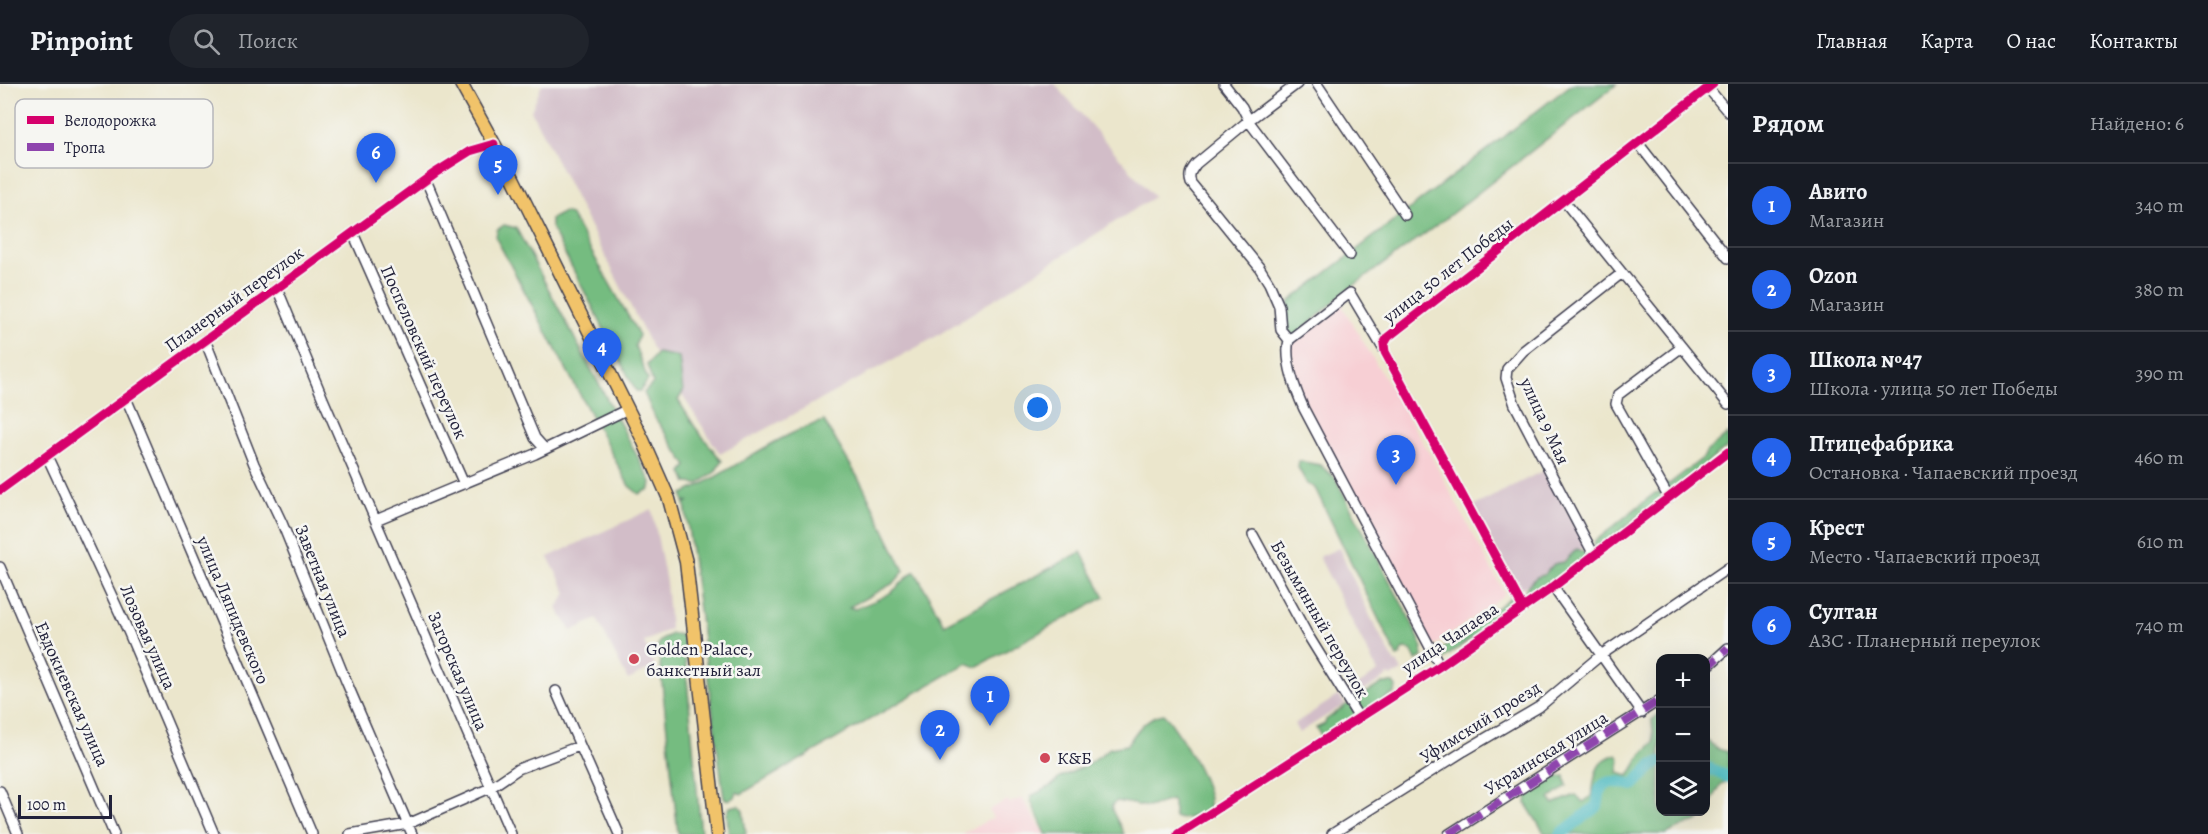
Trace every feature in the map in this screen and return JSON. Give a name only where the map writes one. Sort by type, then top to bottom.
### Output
[{"type":"main road","points":[[461,84],[494,144],[628,409],[669,499],[686,562],[717,834]]},
{"type":"street","points":[[1224,84],[1350,255]]},
{"type":"street","points":[[1297,84],[1196,164],[1189,177],[1191,183],[1269,283],[1279,306],[1281,330],[1289,340],[1291,372],[1304,409],[1440,666]]},
{"type":"street","points":[[1317,84],[1405,215]]},
{"type":"street","points":[[1710,86],[1728,112]]},
{"type":"street","name":"улица 50 лет Победы","points":[[1385,352],[1384,344],[1388,337],[1710,86]]},
{"type":"street","points":[[1638,143],[1728,258]]},
{"type":"street","name":"Планерный переулок","points":[[0,490],[426,180],[470,151],[494,144]]},
{"type":"street","points":[[426,180],[535,438],[544,448]]},
{"type":"street","points":[[1564,201],[1728,404]]},
{"type":"street","name":"Поспеловский переулок","points":[[353,233],[464,484]]},
{"type":"street","name":"улица 9 Мая","points":[[1594,555],[1515,405],[1506,378],[1508,369],[1523,351],[1622,273]]},
{"type":"street","name":"Загорская улица","points":[[277,288],[511,834]]},
{"type":"street","name":"улица 50 лет Победы","points":[[1289,340],[1350,293],[1385,352],[1523,608]]},
{"type":"street","name":"Заветная улица","points":[[205,340],[254,464],[282,523],[346,681],[412,834]]},
{"type":"street","points":[[1669,498],[1616,404],[1618,395],[1682,347]]},
{"type":"street","name":"улица Ляпидевского","points":[[126,398],[312,834]]},
{"type":"street","points":[[376,520],[464,484],[628,409]]},
{"type":"street","name":"улица Чапаева","points":[[1178,834],[1440,666],[1553,587],[1728,452]]},
{"type":"street","name":"Лозовая улица","points":[[47,456],[128,631],[214,834]]},
{"type":"street","name":"Безымянный переулок","points":[[1253,535],[1306,632],[1359,718]]},
{"type":"street","name":"Евдокиевская улица","points":[[0,567],[114,834]]},
{"type":"street","name":"Уфимский проезд","points":[[1332,834],[1539,707],[1601,655],[1728,568]]},
{"type":"street","points":[[1553,587],[1642,713]]},
{"type":"street","points":[[1710,664],[1728,648]]},
{"type":"street","points":[[556,691],[619,834]]},
{"type":"street","name":"Украинская улица","points":[[1449,834],[1656,703]]},
{"type":"street","points":[[350,834],[408,824],[490,788],[518,769],[579,746]]},
{"type":"street","points":[[0,791],[18,834]]},
{"type":"shaded area","points":[[542,84],[1055,84],[1154,197],[932,339],[720,454],[652,348],[531,111]]},
{"type":"shaded area","points":[[1341,304],[1431,456],[1505,594],[1433,647],[1298,389],[1290,345]]},
{"type":"shaded area","points":[[1544,470],[1587,545],[1519,590],[1472,507]]},
{"type":"shaded area","points":[[652,509],[666,582],[670,629],[644,642],[655,666],[628,680],[597,619],[571,631],[557,608],[567,593],[548,557]]},
{"type":"shaded area","points":[[1339,548],[1371,618],[1395,663],[1397,662],[1402,671],[1391,677],[1389,675],[1350,700],[1345,693],[1378,672],[1319,557]]},
{"type":"shaded area","points":[[1339,695],[1345,704],[1299,733],[1294,724]]},
{"type":"shaded area","points":[[1022,798],[1045,834],[961,834],[993,818],[989,810],[1007,800],[1010,803]]},
{"type":"green space","points":[[1572,84],[1617,84],[1441,222],[1345,292],[1295,336],[1285,330],[1285,319],[1290,301]]},
{"type":"green space","points":[[564,212],[570,214],[639,335],[635,346],[648,380],[640,391],[636,391],[551,227],[551,219]]},
{"type":"green space","points":[[504,225],[516,228],[651,482],[650,489],[639,494],[629,486],[496,238],[497,230]]},
{"type":"green space","points":[[657,353],[679,357],[683,392],[678,400],[695,427],[722,461],[715,472],[698,484],[687,483],[682,472],[687,466],[655,418],[644,393],[653,383],[647,365]]},
{"type":"green space","points":[[824,421],[863,486],[904,571],[894,583],[849,607],[855,609],[894,591],[915,571],[944,624],[1081,552],[1105,597],[976,667],[967,663],[741,794],[737,792],[735,797],[728,800],[724,798],[685,504],[689,501],[684,502],[683,494],[787,436]]},
{"type":"green space","points":[[1728,434],[1728,447],[1670,491],[1664,482],[1669,484],[1704,457],[1706,452]]},
{"type":"green space","points":[[1299,461],[1320,465],[1335,478],[1412,623],[1422,646],[1422,657],[1416,660],[1411,650],[1405,649],[1397,657],[1316,490],[1307,484],[1298,467]]},
{"type":"green space","points":[[1661,492],[1663,498],[1596,549],[1594,548],[1594,542],[1655,493]]},
{"type":"green space","points":[[1577,549],[1588,555],[1523,603],[1522,597],[1528,585],[1537,577],[1544,575],[1554,564],[1564,562]]},
{"type":"green space","points":[[1512,596],[1516,602],[1515,607],[1443,659],[1440,656],[1440,652],[1447,645]]},
{"type":"green space","points":[[671,634],[683,635],[701,834],[678,834],[658,645]]},
{"type":"green space","points":[[1383,683],[1393,683],[1396,687],[1395,693],[1365,711],[1360,710],[1356,699]]},
{"type":"green space","points":[[1349,703],[1358,716],[1322,737],[1316,728],[1325,724],[1326,720]]},
{"type":"green space","points":[[1164,714],[1186,746],[1200,773],[1209,798],[1209,808],[1197,815],[1182,819],[1174,817],[1174,803],[1171,800],[1148,807],[1117,801],[1112,805],[1112,810],[1124,834],[1046,834],[1031,801],[1031,796],[1051,786],[1061,777],[1087,765],[1110,748],[1127,745],[1147,721]]},
{"type":"green space","points":[[1656,716],[1656,816],[1704,816],[1703,818],[1666,834],[1545,834],[1526,804],[1527,796],[1548,778],[1565,776],[1567,786],[1550,799],[1553,804],[1576,795],[1583,802],[1592,796],[1595,775],[1600,765],[1609,757],[1617,754],[1620,760],[1618,773],[1629,776],[1640,757],[1654,742],[1652,720]]},
{"type":"green space","points":[[1710,743],[1728,752],[1728,781],[1721,784],[1710,805]]},
{"type":"green space","points":[[739,805],[743,810],[746,834],[729,834],[727,814],[730,807]]},
{"type":"waterway","points":[[1561,834],[1597,806],[1600,790],[1606,783],[1633,785],[1656,764]]},
{"type":"waterway","points":[[1710,769],[1728,777]]},
{"type":"marked path","points":[[1710,664],[1728,648]]},
{"type":"marked path","points":[[1449,834],[1656,703]]},
{"type":"cycle path","points":[[1523,608],[1385,352],[1384,344],[1388,337],[1713,84]]},
{"type":"cycle path","points":[[0,490],[435,173],[470,151],[494,144]]},
{"type":"cycle path","points":[[1178,834],[1440,666],[1553,587],[1728,452]]},
{"type":"place","name":"Султан","points":[[376,183]]},
{"type":"place","name":"Крест","points":[[498,195]]},
{"type":"place","name":"Птицефабрика","points":[[602,378]]},
{"type":"place","name":"Школа №47","points":[[1396,485]]},
{"type":"place","name":"Golden Palace, банкетный зал","points":[[634,659]]},
{"type":"place","name":"Авито","points":[[990,726]]},
{"type":"place","name":"К&Б","points":[[1045,758]]},
{"type":"place","name":"Ozon","points":[[940,760]]}]
